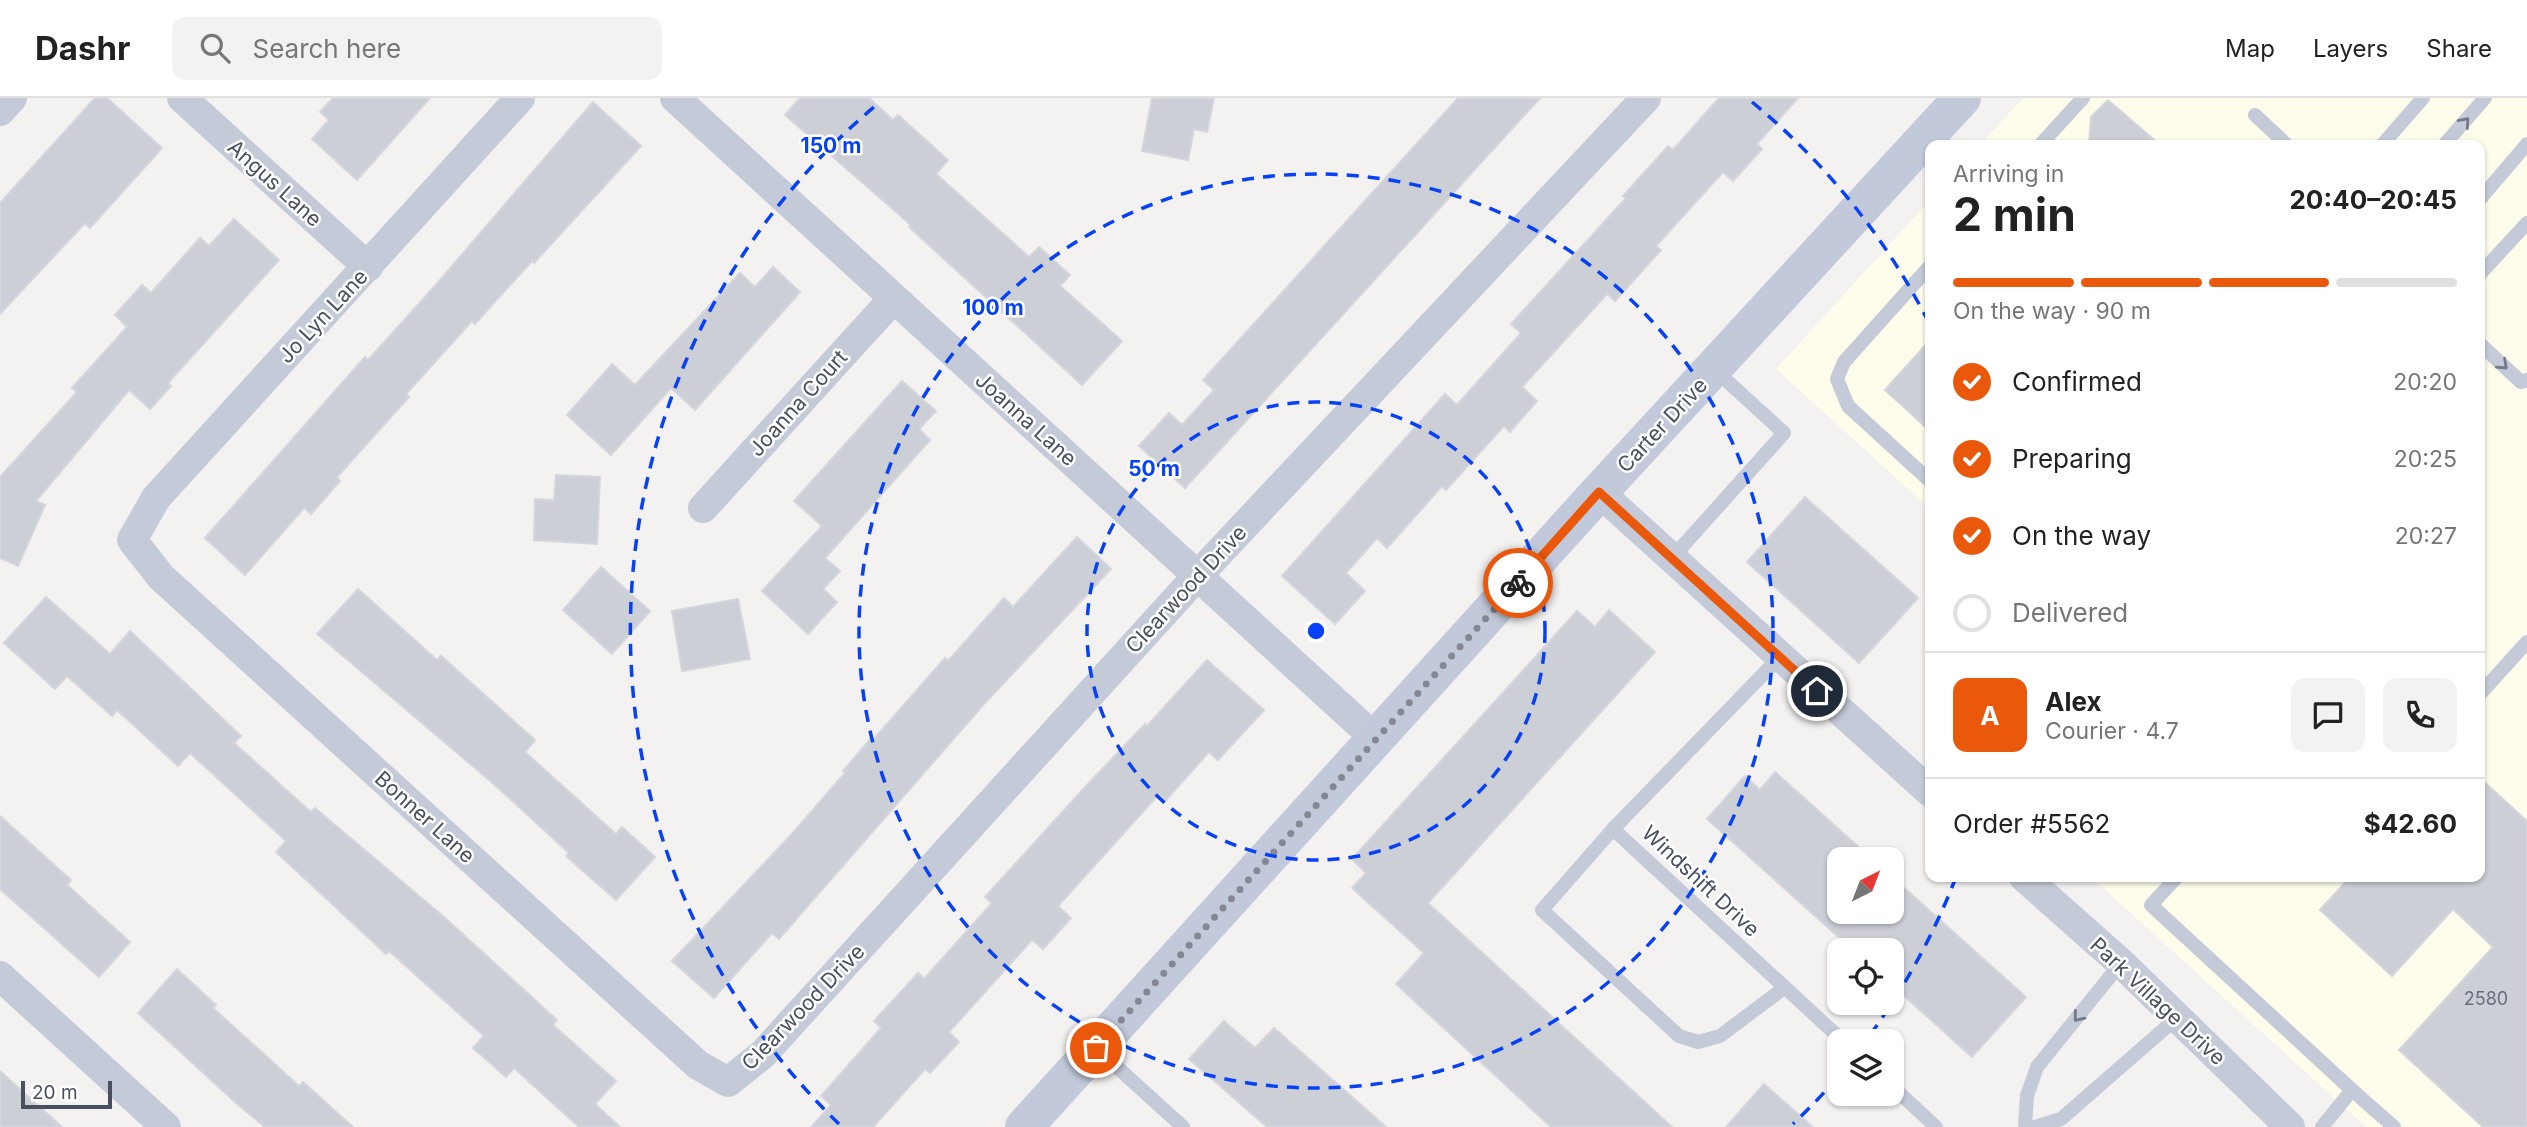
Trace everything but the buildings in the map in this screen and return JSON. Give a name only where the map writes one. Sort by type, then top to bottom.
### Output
[{"type":"street","points":[[0,111],[12,98]]},
{"type":"street","name":"Angus Lane","points":[[182,98],[368,267]]},
{"type":"street","name":"Jo Lyn Lane","points":[[132,540],[156,498],[520,98]]},
{"type":"street","name":"Joanna Lane","points":[[675,98],[893,299],[1199,574],[1377,740]]},
{"type":"street","name":"Clearwood Drive","points":[[728,1082],[763,1054],[1199,574],[1646,98]]},
{"type":"street","name":"Carter Drive","points":[[1024,1127],[1599,492],[1962,98]]},
{"type":"street","name":"Joanna Court","points":[[703,508],[893,299]]},
{"type":"street","points":[[1599,492],[1925,788]]},
{"type":"street","name":"Bonner Lane","points":[[132,540],[161,577],[698,1065],[728,1082]]},
{"type":"street","name":"Park Village Drive","points":[[2030,882],[2121,963],[2290,1127]]},
{"type":"street","points":[[0,976],[166,1127]]},
{"type":"lane","points":[[2044,140],[2082,98]]},
{"type":"lane","points":[[2386,140],[2423,98]]},
{"type":"lane","points":[[2448,140],[2485,98]]},
{"type":"lane","points":[[2255,115],[2282,140]]},
{"type":"lane","points":[[2485,193],[2527,144]]},
{"type":"lane","points":[[2485,269],[2527,223]]},
{"type":"lane","points":[[1925,273],[1844,362],[1837,379],[1849,405],[1925,476]]},
{"type":"lane","points":[[2485,349],[2521,382],[2527,380]]},
{"type":"lane","points":[[1672,558],[1784,433],[1714,369]]},
{"type":"lane","points":[[2485,688],[2527,642]]},
{"type":"lane","name":"Windshift Drive","points":[[1780,657],[1614,829],[1830,1029]]},
{"type":"lane","points":[[1614,829],[1542,910],[1659,1021],[1679,1036],[1698,1042],[1720,1036],[1784,988]]},
{"type":"lane","points":[[2172,882],[2151,905],[2394,1127]]},
{"type":"lane","points":[[2025,1127],[2026,1096],[2037,1067],[2121,963]]},
{"type":"lane","points":[[2035,1127],[2061,1119],[2178,1017]]},
{"type":"lane","points":[[1096,1048],[1183,1127]]},
{"type":"lane","points":[[2322,1127],[2352,1090]]},
{"type":"lane","points":[[1904,1097],[1936,1127]]},
{"type":"shaded area","points":[[2023,98],[2527,98],[2527,1127],[2366,1127],[2096,882],[2485,882],[2485,140],[1985,140]]},
{"type":"shaded area","points":[[1925,205],[1925,504],[1776,369]]},
{"type":"way so far","points":[[1096,1048],[1518,583]]},
{"type":"route","points":[[1518,583],[1599,492],[1817,691]]}]
